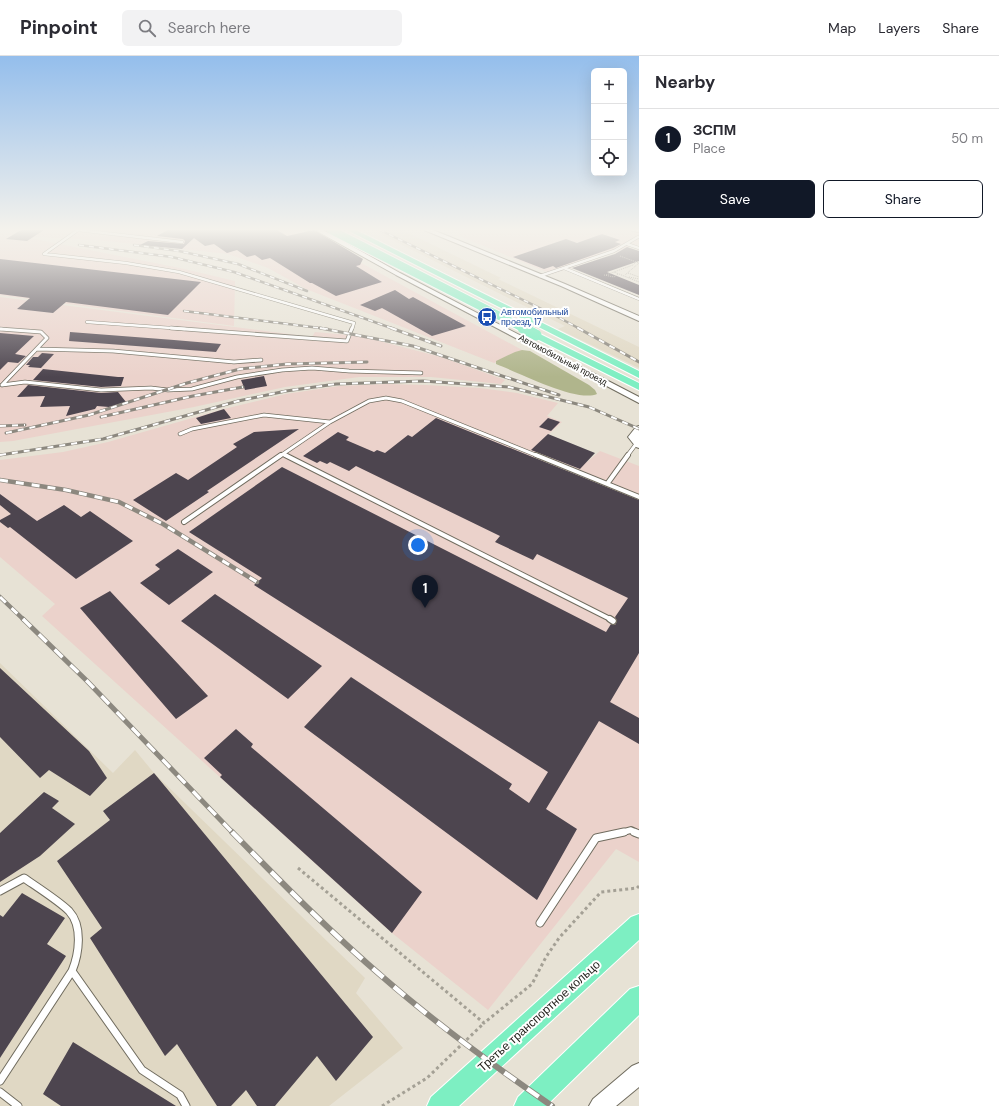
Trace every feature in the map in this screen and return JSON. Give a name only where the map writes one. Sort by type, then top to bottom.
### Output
[{"type":"main road","points":[[427,279],[639,387]]},
{"type":"main road","points":[[448,279],[639,375]]},
{"type":"main road","name":"Третье транспортное кольцо","points":[[440,1106],[639,925]]},
{"type":"main road","points":[[527,1106],[639,998]]},
{"type":"street","name":"Автомобильный проезд","points":[[410,279],[639,400]]},
{"type":"street","points":[[547,279],[639,319]]},
{"type":"street","points":[[638,444],[633,437],[639,429]]},
{"type":"street","points":[[600,1106],[639,1073]]},
{"type":"lane","points":[[87,322],[347,341],[354,323],[203,279]]},
{"type":"lane","points":[[591,279],[639,299]]},
{"type":"lane","points":[[500,327],[520,321]]},
{"type":"lane","points":[[0,329],[41,332],[47,338],[1,385]]},
{"type":"lane","points":[[37,349],[113,351],[234,362],[261,360]]},
{"type":"lane","points":[[1,385],[25,382],[101,390],[151,388],[168,390],[192,389],[237,377],[282,370],[312,368],[349,371],[421,373]]},
{"type":"lane","points":[[184,522],[330,422],[369,401],[379,398],[395,399],[639,497]]},
{"type":"lane","points":[[180,434],[192,429],[264,416],[330,422]]},
{"type":"lane","points":[[607,484],[638,444]]},
{"type":"lane","points":[[283,454],[613,620]]},
{"type":"lane","points":[[540,923],[596,838],[631,830],[639,834]]},
{"type":"lane","points":[[0,891],[24,878],[70,912],[78,929],[78,958],[72,971],[0,1081]]},
{"type":"lane","points":[[72,971],[142,1070],[180,1096],[186,1106]]},
{"type":"lane","points":[[0,1092],[18,1106]]},
{"type":"path","points":[[298,868],[484,1023]]},
{"type":"path","points":[[382,1106],[427,1078],[484,1023],[532,984],[546,957],[559,938],[602,892],[637,888],[639,886]]},
{"type":"shaded area","points":[[0,279],[227,279],[235,281],[234,326],[0,295]]},
{"type":"shaded area","points":[[288,279],[391,279],[524,351],[494,363],[306,289]]},
{"type":"shaded area","points":[[471,279],[498,279],[639,347],[639,368],[558,329],[565,326]]},
{"type":"shaded area","points":[[0,297],[312,337],[315,332],[360,336],[441,357],[505,380],[501,384],[431,377],[359,377],[285,387],[194,407],[13,441],[0,442]]},
{"type":"shaded area","points":[[387,384],[480,388],[517,393],[558,403],[547,416],[562,422],[540,442],[587,462],[600,451],[639,466],[639,862],[616,849],[488,1010],[392,933],[42,616],[55,604],[0,557],[0,460],[63,452],[108,442],[224,409],[286,394],[339,386]]},
{"type":"shaded area","points":[[0,663],[113,773],[135,750],[154,773],[365,978],[356,993],[403,1048],[329,1106],[0,1106]]},
{"type":"green space","points":[[522,350],[530,351],[589,385],[597,394],[588,396],[562,391],[496,364],[496,361]]},
{"type":"building","points":[[0,279],[175,279],[201,282],[168,315],[66,302],[53,313],[17,309],[30,298],[0,294]]},
{"type":"building","points":[[304,279],[377,279],[382,282],[336,296]]},
{"type":"building","points":[[599,279],[624,279],[639,285],[639,295]]},
{"type":"building","points":[[395,290],[409,299],[413,297],[466,326],[432,336],[382,308],[375,311],[360,305]]},
{"type":"building","points":[[70,332],[221,344],[216,352],[69,341]]},
{"type":"building","points":[[0,333],[34,336],[15,354],[26,356],[18,363],[8,362],[0,370]]},
{"type":"building","points":[[42,353],[54,354],[41,368],[28,367],[30,365],[26,365],[33,357],[38,357]]},
{"type":"building","points":[[43,369],[124,377],[121,386],[101,387],[33,380]]},
{"type":"building","points":[[264,376],[267,386],[245,390],[241,380]]},
{"type":"building","points":[[28,385],[101,393],[118,392],[126,402],[109,407],[97,406],[95,409],[66,416],[70,406],[40,407],[45,396],[17,397]]},
{"type":"building","points":[[224,409],[231,418],[201,424],[196,418]]},
{"type":"building","points":[[436,418],[639,500],[639,653],[610,702],[639,718],[639,744],[599,721],[546,809],[577,829],[537,900],[304,727],[351,677],[512,784],[509,789],[529,803],[548,772],[254,585],[262,578],[189,532],[282,467],[606,632],[611,624],[615,625],[617,621],[615,617],[628,598],[537,554],[533,560],[495,542],[500,536],[356,466],[349,471],[330,462],[327,464],[320,461],[317,463],[303,456],[338,432],[349,437],[346,440],[374,452],[377,450],[385,453],[408,435],[412,437]]},
{"type":"building","points":[[548,418],[560,422],[551,431],[539,427]]},
{"type":"building","points":[[299,429],[207,491],[209,492],[166,521],[133,500],[176,473],[188,480],[237,447],[233,444],[254,432]]},
{"type":"building","points":[[548,434],[595,453],[580,469],[531,450]]},
{"type":"building","points":[[0,494],[37,521],[64,505],[81,517],[90,511],[133,541],[76,579],[10,527],[8,528],[0,522],[0,520],[11,514],[0,505]]},
{"type":"building","points":[[178,549],[213,572],[169,605],[140,583],[160,569],[155,565]]},
{"type":"building","points":[[110,591],[208,696],[176,719],[80,608]]},
{"type":"building","points":[[215,594],[322,666],[288,699],[181,621]]},
{"type":"building","points":[[0,668],[89,751],[107,778],[90,796],[49,770],[40,778],[0,737]]},
{"type":"building","points":[[236,729],[253,744],[251,747],[422,892],[392,933],[220,777],[222,775],[204,758]]},
{"type":"building","points":[[154,773],[373,1037],[336,1081],[317,1056],[275,1106],[257,1106],[246,1090],[231,1106],[217,1106],[177,1044],[165,1056],[90,938],[102,928],[57,861],[110,820],[103,811]]},
{"type":"building","points":[[44,792],[59,801],[52,808],[75,824],[40,856],[0,882],[0,833]]},
{"type":"building","points":[[22,893],[65,918],[47,944],[66,956],[0,1058],[0,915],[3,917]]},
{"type":"building","points":[[73,1042],[176,1106],[61,1106],[43,1094]]},
{"type":"railway","points":[[254,279],[394,329]]},
{"type":"railway","points":[[276,279],[307,291]]},
{"type":"railway","points":[[480,279],[580,329]]},
{"type":"railway","points":[[184,311],[320,328]]},
{"type":"railway","points":[[320,328],[328,329]]},
{"type":"railway","points":[[320,328],[413,346],[559,395]]},
{"type":"railway","points":[[391,328],[441,346]]},
{"type":"railway","points":[[578,328],[639,362]]},
{"type":"railway","points":[[6,433],[89,415],[187,383],[240,369],[287,364],[367,362]]},
{"type":"railway","points":[[0,455],[103,439],[238,401],[286,391],[336,384],[423,381],[509,387],[589,407],[639,429]]},
{"type":"railway","points":[[101,417],[193,396],[243,387]]},
{"type":"railway","points":[[0,426],[25,425]]},
{"type":"railway","points":[[0,480],[66,490],[119,502],[163,524],[257,582]]},
{"type":"railway","points":[[0,597],[24,620]]},
{"type":"railway","points":[[23,619],[87,681],[233,833]]},
{"type":"railway","points":[[233,833],[365,962],[425,1013],[509,1076],[552,1106]]},
{"type":"place","name":"Автомобильный проезд, 17","points":[[487,317]]},
{"type":"place","name":"ЗСПМ","points":[[425,608]]}]
